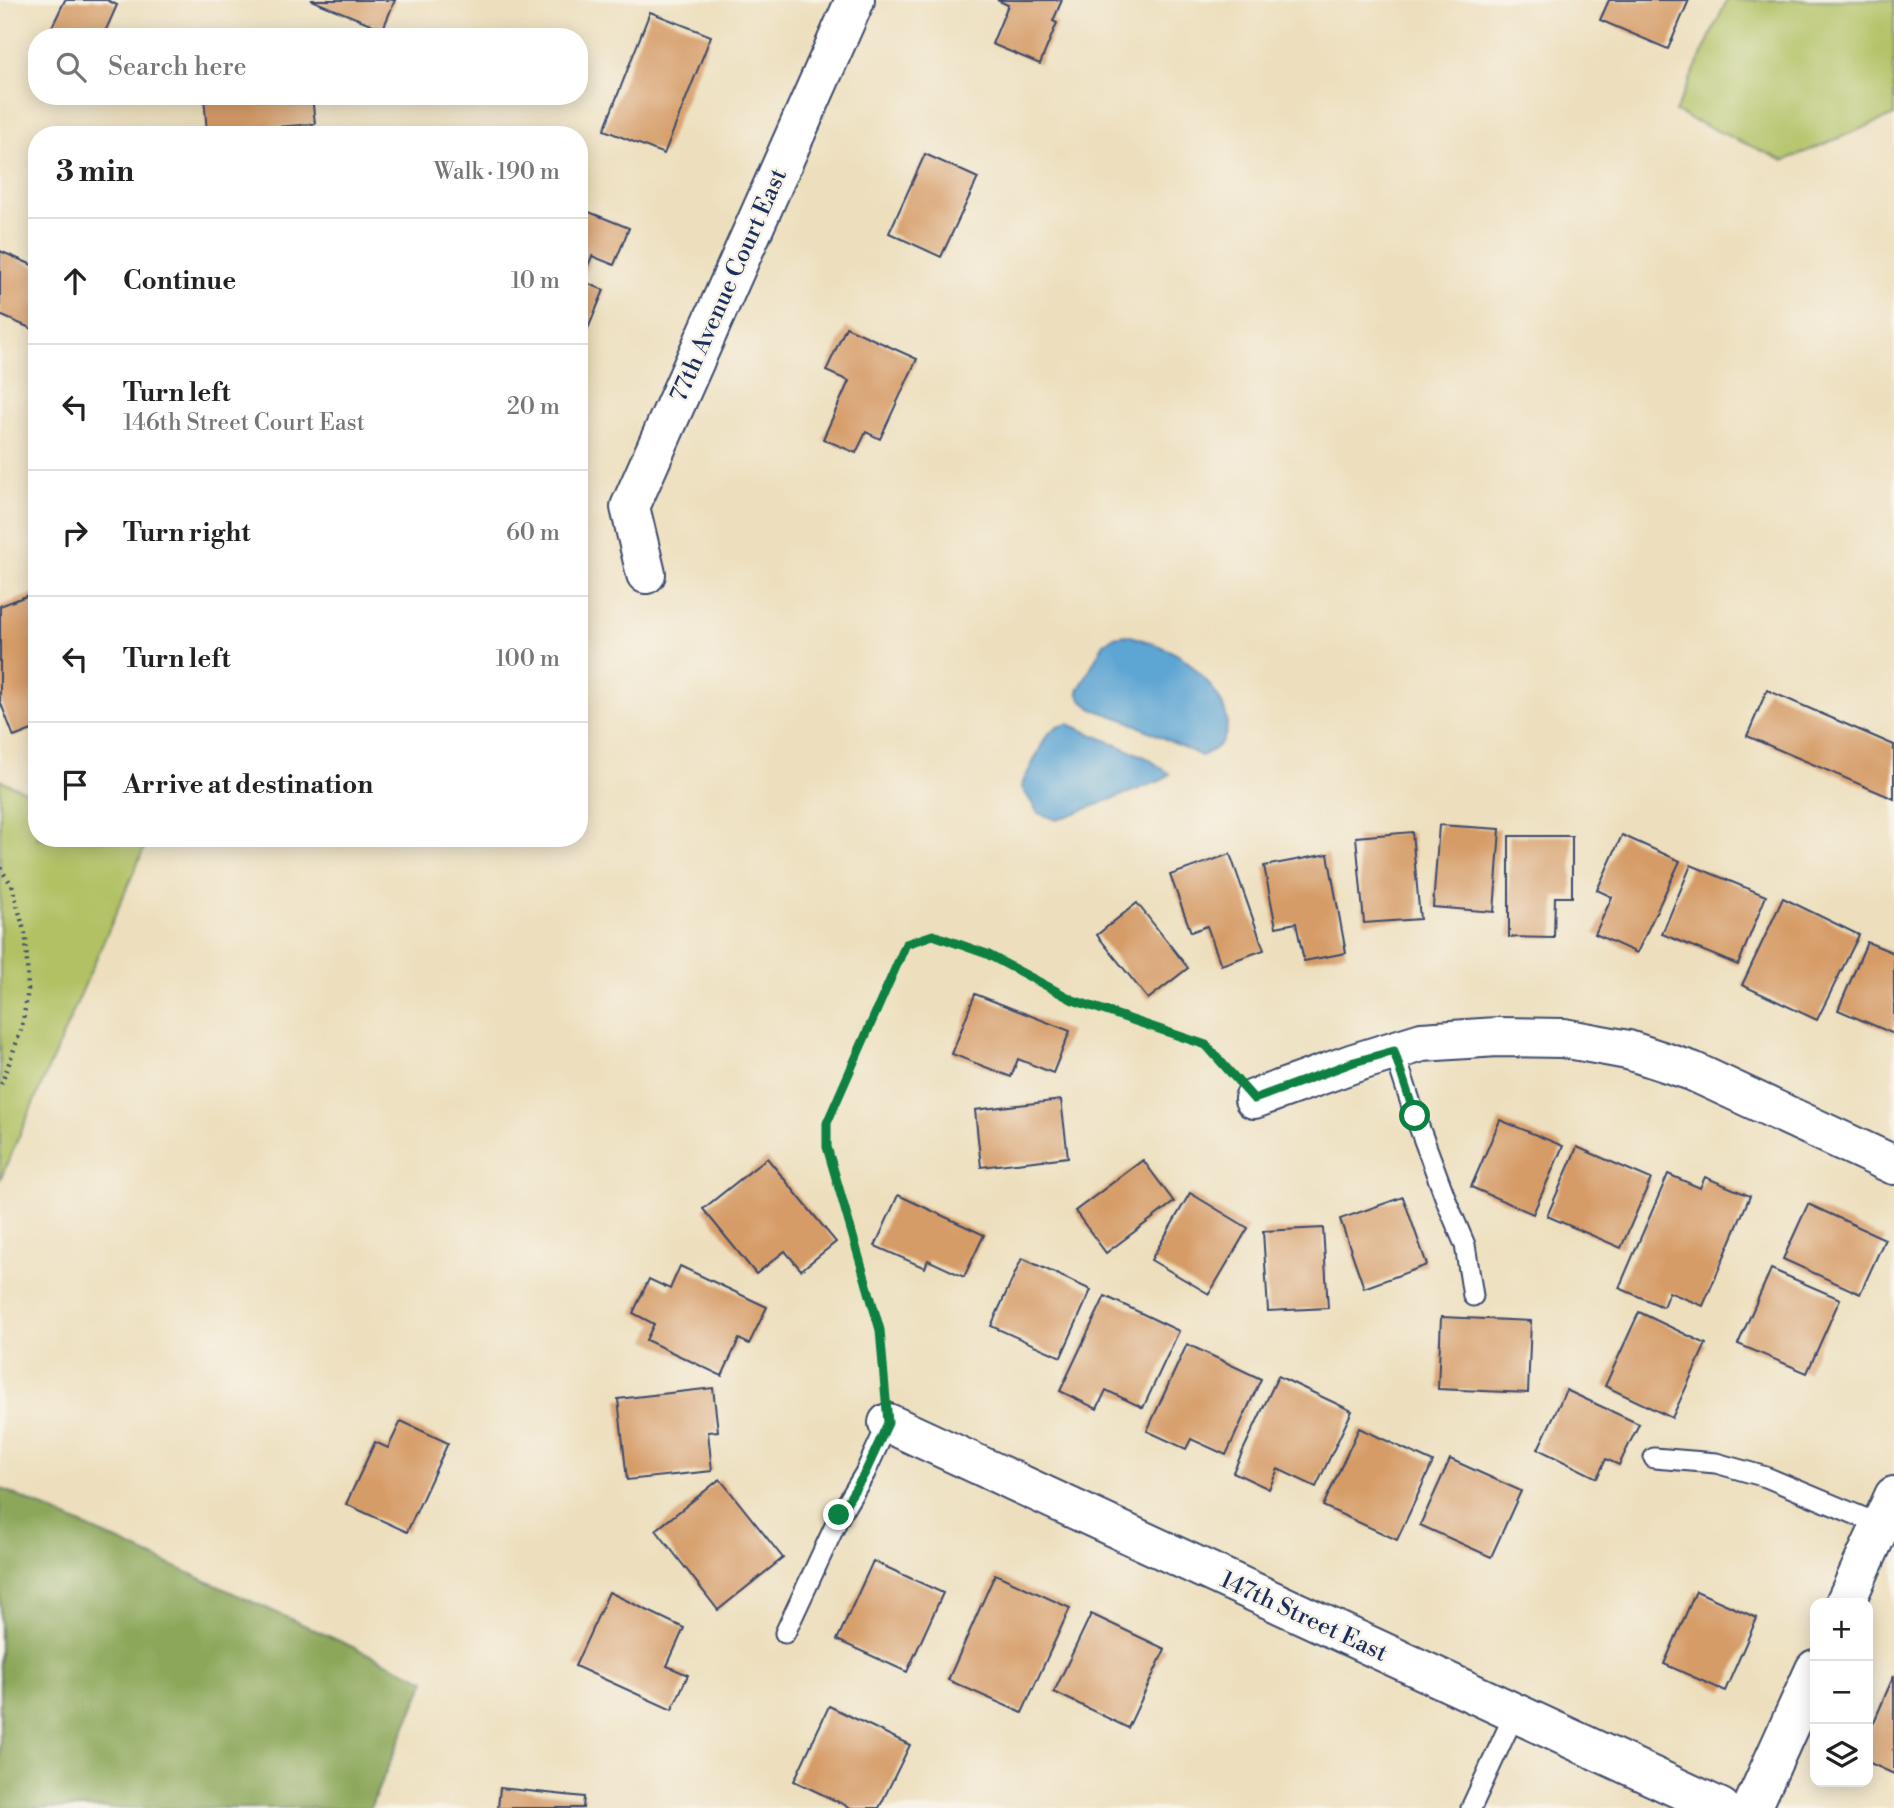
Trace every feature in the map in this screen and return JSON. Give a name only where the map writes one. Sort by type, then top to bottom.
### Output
[{"type":"street","name":"77th Avenue Court East","points":[[646,574],[630,507],[855,0]]},
{"type":"street","points":[[1254,1099],[1354,1062],[1422,1042],[1497,1037],[1563,1038],[1628,1050],[1692,1071],[1894,1166]]},
{"type":"street","name":"147th Street East","points":[[888,1423],[1720,1808]]},
{"type":"street","points":[[1847,1598],[1887,1511]]},
{"type":"street","points":[[1752,1808],[1810,1680]]},
{"type":"lane","points":[[1394,1051],[1420,1129],[1465,1245],[1473,1296]]},
{"type":"lane","points":[[785,1633],[839,1515],[865,1473],[888,1423]]},
{"type":"lane","points":[[1654,1458],[1716,1462],[1887,1511]]},
{"type":"lane","points":[[1471,1808],[1515,1713]]},
{"type":"path","points":[[0,868],[12,885],[26,938],[28,990],[22,1027],[0,1088]]},
{"type":"path","points":[[888,1423],[880,1330],[827,1147],[827,1123],[906,944],[933,935],[987,954],[1073,1000],[1206,1045],[1254,1099]]},
{"type":"green space","points":[[1727,0],[1894,0],[1894,115],[1784,161],[1675,112]]},
{"type":"green space","points":[[0,780],[28,792],[28,847],[145,847],[0,1180]]},
{"type":"green space","points":[[0,1488],[426,1680],[370,1808],[0,1808]]},
{"type":"water","points":[[1127,635],[1177,654],[1208,683],[1226,717],[1227,728],[1223,739],[1215,748],[1201,756],[1128,721],[1093,709],[1081,700],[1078,691],[1104,643],[1114,637]]},
{"type":"water","points":[[1068,724],[1147,758],[1170,774],[1162,780],[1057,820],[1038,813],[1021,786],[1047,735],[1057,727]]},
{"type":"building","points":[[65,0],[107,0],[117,5],[107,28],[51,28]]},
{"type":"building","points":[[311,0],[395,0],[383,28]]},
{"type":"building","points":[[997,0],[1062,0],[1053,21],[1057,23],[1040,64],[992,44],[1008,5]]},
{"type":"building","points":[[1609,0],[1689,0],[1668,49],[1600,20]]},
{"type":"building","points":[[650,12],[711,36],[664,154],[604,130]]},
{"type":"building","points":[[205,105],[313,105],[315,124],[288,126],[206,126]]},
{"type":"building","points":[[925,154],[978,178],[941,257],[889,233]]},
{"type":"building","points":[[588,212],[629,228],[614,265],[592,256],[588,266]]},
{"type":"building","points":[[0,251],[28,263],[28,327],[0,315]]},
{"type":"building","points":[[588,283],[604,290],[588,329]]},
{"type":"building","points":[[846,327],[917,359],[880,439],[866,432],[856,453],[823,439],[849,381],[826,371]]},
{"type":"building","points":[[28,595],[28,732],[14,737],[0,701],[0,606]]},
{"type":"building","points":[[1767,690],[1894,745],[1894,799],[1747,736]]},
{"type":"building","points":[[1439,825],[1500,829],[1494,912],[1433,907]]},
{"type":"building","points":[[1412,832],[1420,919],[1364,923],[1356,837]]},
{"type":"building","points":[[1622,835],[1680,861],[1637,953],[1595,934],[1612,897],[1597,890]]},
{"type":"building","points":[[1509,836],[1572,836],[1572,897],[1555,897],[1554,938],[1509,937]]},
{"type":"building","points":[[1230,854],[1264,950],[1221,965],[1207,926],[1191,932],[1170,875]]},
{"type":"building","points":[[1328,854],[1346,953],[1304,961],[1296,923],[1276,927],[1264,866]]},
{"type":"building","points":[[1691,865],[1766,896],[1738,965],[1662,934]]},
{"type":"building","points":[[1783,898],[1859,935],[1817,1020],[1742,985]]},
{"type":"building","points":[[1137,903],[1188,968],[1148,999],[1097,935]]},
{"type":"building","points":[[1867,942],[1894,953],[1894,1034],[1838,1010]]},
{"type":"building","points":[[975,994],[1070,1031],[1053,1073],[1018,1059],[1011,1077],[952,1054]]},
{"type":"building","points":[[1061,1100],[1068,1157],[981,1167],[975,1110]]},
{"type":"building","points":[[1500,1120],[1563,1146],[1533,1214],[1471,1187]]},
{"type":"building","points":[[1577,1147],[1651,1179],[1621,1248],[1547,1216]]},
{"type":"building","points":[[767,1158],[836,1242],[801,1270],[785,1251],[756,1274],[703,1209]]},
{"type":"building","points":[[1143,1160],[1174,1202],[1106,1253],[1075,1211]]},
{"type":"building","points":[[1668,1174],[1700,1188],[1705,1177],[1750,1196],[1703,1306],[1669,1292],[1663,1307],[1619,1288]]},
{"type":"building","points":[[1190,1193],[1248,1228],[1209,1294],[1151,1260]]},
{"type":"building","points":[[898,1195],[984,1235],[964,1277],[928,1260],[925,1268],[875,1246]]},
{"type":"building","points":[[1403,1197],[1427,1265],[1364,1288],[1340,1219]]},
{"type":"building","points":[[1808,1204],[1885,1239],[1860,1294],[1783,1259]]},
{"type":"building","points":[[1323,1228],[1328,1308],[1268,1311],[1263,1231]]},
{"type":"building","points":[[1022,1258],[1091,1290],[1061,1357],[991,1326]]},
{"type":"building","points":[[680,1266],[767,1307],[749,1344],[739,1339],[722,1376],[646,1340],[654,1324],[633,1313],[649,1279],[670,1289]]},
{"type":"building","points":[[1771,1269],[1840,1299],[1807,1373],[1738,1344]]},
{"type":"building","points":[[1105,1296],[1179,1331],[1143,1408],[1106,1390],[1097,1409],[1060,1391]]},
{"type":"building","points":[[1639,1312],[1706,1344],[1672,1418],[1605,1386]]},
{"type":"building","points":[[1441,1317],[1531,1321],[1528,1393],[1438,1389]]},
{"type":"building","points":[[1187,1344],[1261,1379],[1226,1455],[1191,1439],[1186,1449],[1147,1431]]},
{"type":"building","points":[[1278,1376],[1352,1411],[1316,1487],[1278,1469],[1269,1489],[1233,1472]]},
{"type":"building","points":[[713,1388],[718,1431],[708,1432],[712,1471],[627,1480],[618,1399]]},
{"type":"building","points":[[1566,1390],[1639,1424],[1619,1465],[1606,1459],[1597,1478],[1538,1449]]},
{"type":"building","points":[[401,1421],[448,1443],[407,1532],[346,1504],[375,1442],[388,1448]]},
{"type":"building","points":[[1359,1428],[1433,1462],[1397,1540],[1323,1506]]},
{"type":"building","points":[[1450,1459],[1521,1491],[1491,1557],[1420,1525]]},
{"type":"building","points":[[720,1479],[783,1558],[718,1610],[656,1530]]},
{"type":"building","points":[[873,1561],[943,1593],[907,1672],[837,1640]]},
{"type":"building","points":[[995,1574],[1070,1608],[1022,1713],[948,1680]]},
{"type":"building","points":[[1696,1591],[1757,1618],[1725,1691],[1664,1664]]},
{"type":"building","points":[[609,1592],[684,1628],[667,1666],[688,1675],[672,1710],[575,1666]]},
{"type":"building","points":[[1091,1614],[1165,1649],[1128,1728],[1054,1692]]},
{"type":"building","points":[[1894,1675],[1894,1774],[1873,1764],[1873,1724]]},
{"type":"building","points":[[829,1706],[910,1745],[879,1808],[851,1808],[794,1781]]},
{"type":"building","points":[[500,1788],[584,1797],[583,1808],[498,1808]]},
{"type":"route","points":[[839,1515],[865,1473],[888,1423],[880,1330],[827,1147],[827,1123],[906,944],[933,935],[987,954],[1073,1000],[1206,1045],[1254,1099],[1354,1062],[1394,1051],[1415,1116]]}]
